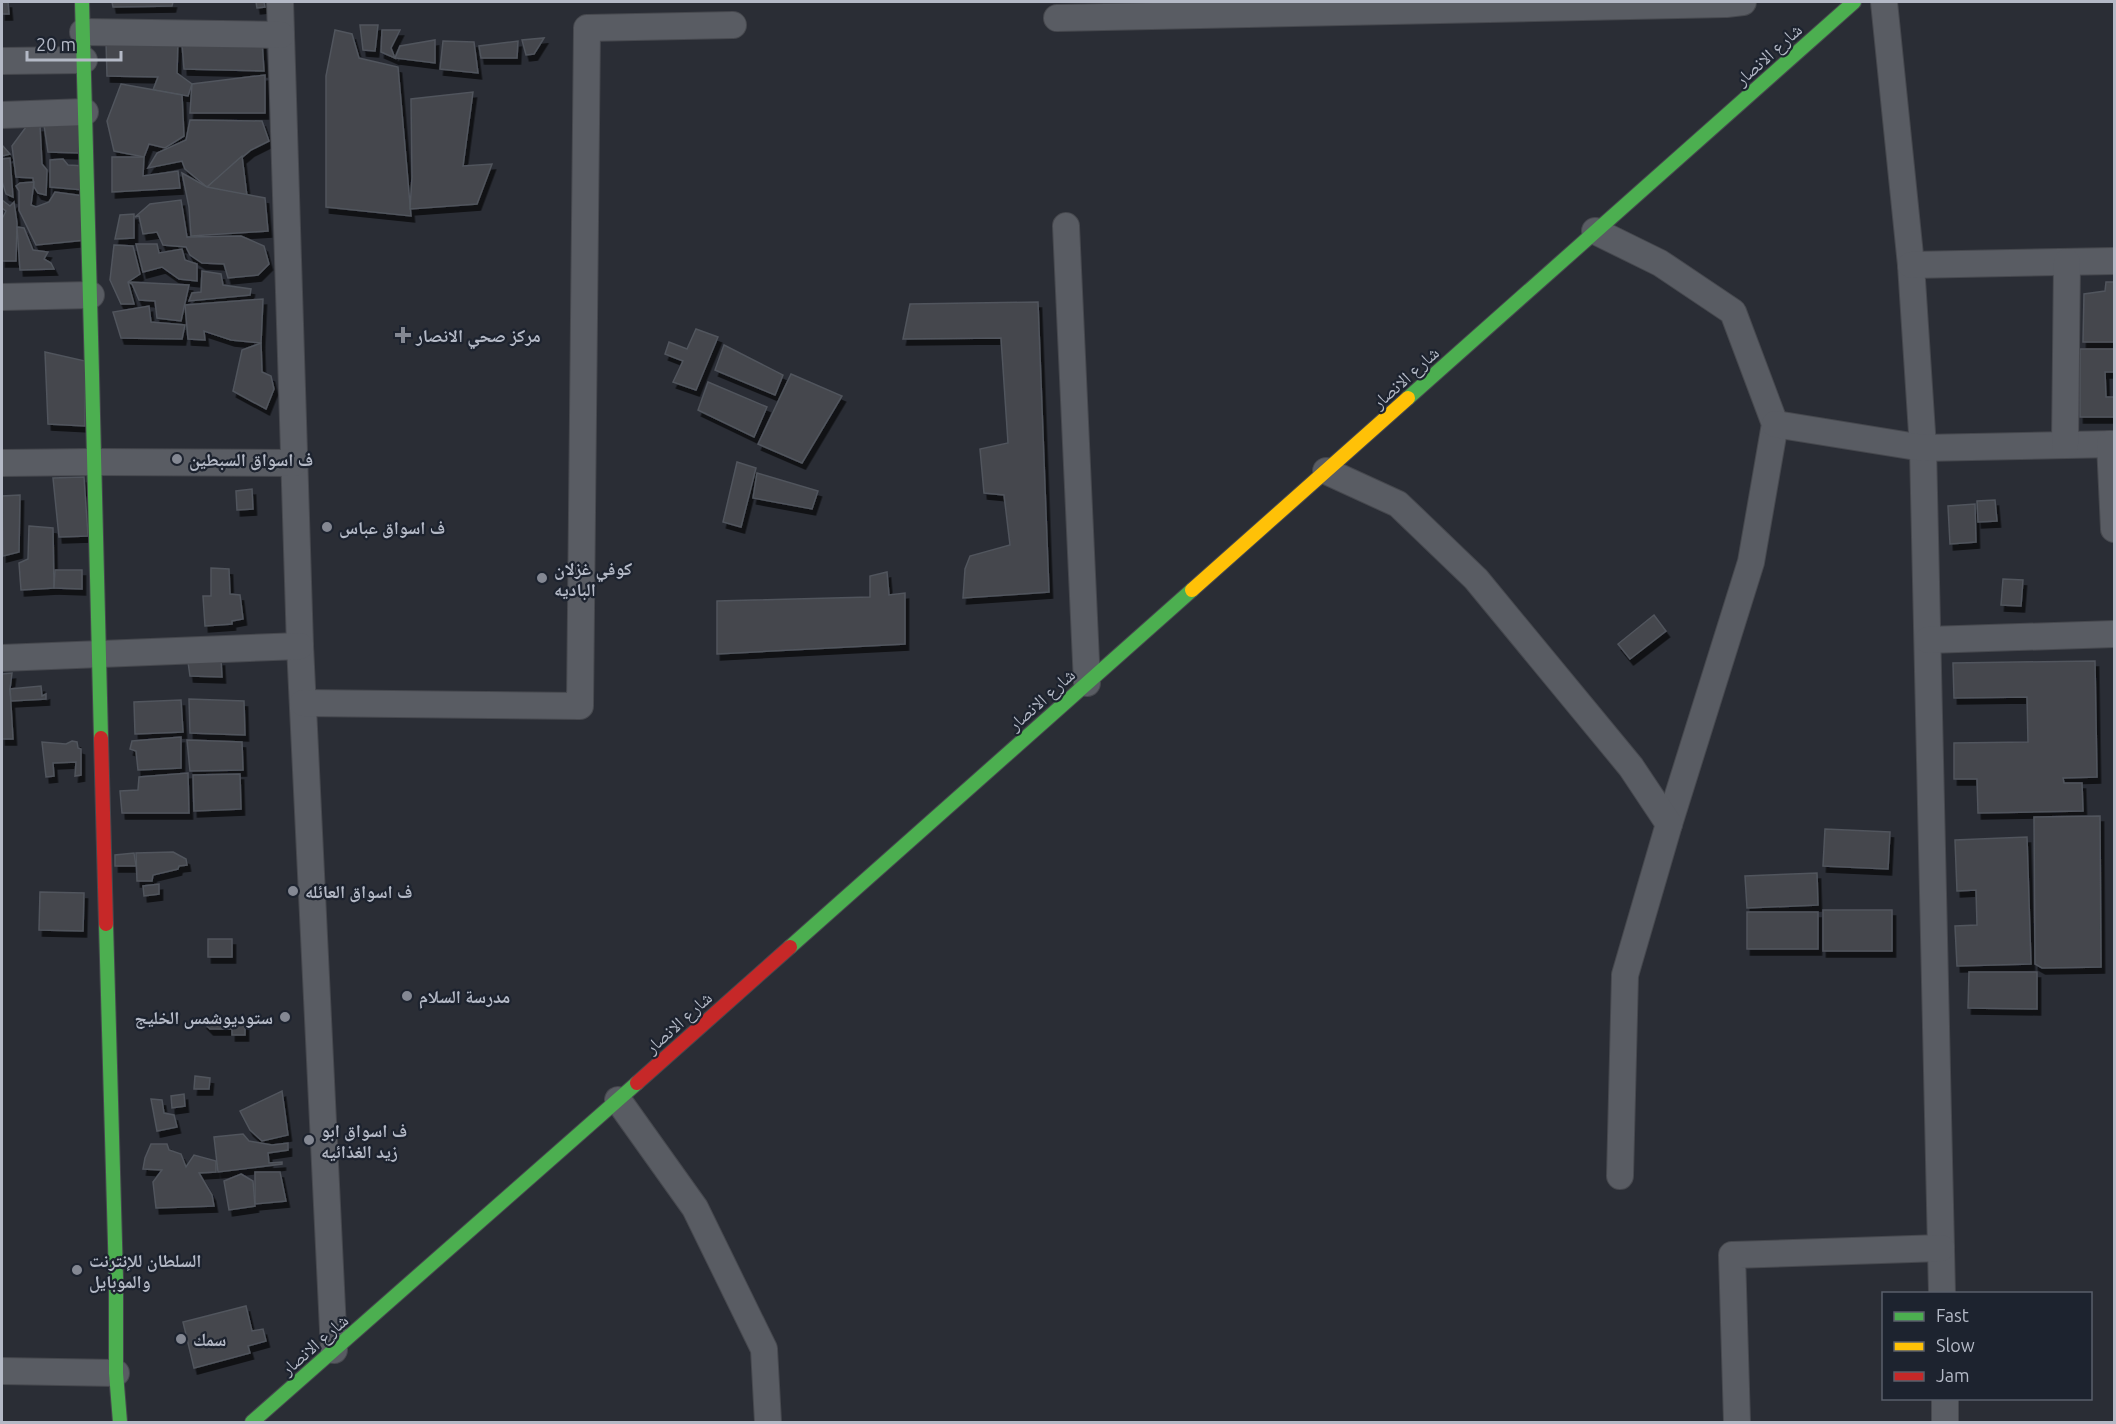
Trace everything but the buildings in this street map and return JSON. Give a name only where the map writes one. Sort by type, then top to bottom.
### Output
[{"type":"street","points":[[82,2],[117,1278],[116,1373],[120,1422]]},
{"type":"street","points":[[280,2],[300,646],[334,1350]]},
{"type":"street","points":[[1057,18],[1732,2]]},
{"type":"street","name":"شارع الانصار","points":[[252,1422],[618,1100],[1854,2]]},
{"type":"street","points":[[1884,2],[1911,265],[1923,448],[1942,1292]]},
{"type":"street","points":[[303,703],[580,706],[587,28],[733,25]]},
{"type":"street","points":[[83,32],[281,35]]},
{"type":"street","points":[[2,61],[84,60]]},
{"type":"street","points":[[2,115],[85,112]]},
{"type":"street","points":[[1066,226],[1087,683]]},
{"type":"street","points":[[1595,231],[1660,263],[1733,312],[1775,424],[1751,562],[1669,824],[1625,975],[1620,1176]]},
{"type":"street","points":[[2064,446],[2067,261]]},
{"type":"street","points":[[1911,265],[2115,261]]},
{"type":"street","points":[[2,297],[91,295]]},
{"type":"street","points":[[1775,424],[1923,448],[2112,444],[2115,530]]},
{"type":"street","points":[[2,463],[294,463]]},
{"type":"street","points":[[1326,471],[1398,504],[1476,579],[1631,767],[1669,824]]},
{"type":"street","points":[[1928,640],[2115,634]]},
{"type":"street","points":[[2,658],[300,646]]},
{"type":"street","points":[[618,1100],[695,1208],[764,1349],[768,1422]]},
{"type":"street","points":[[1737,1422],[1732,1255],[1941,1248]]},
{"type":"street","points":[[2,1371],[116,1373]]},
{"type":"street","points":[[1945,1400],[1945,1422]]},
{"type":"traffic: fast","points":[[82,2],[101,738]]},
{"type":"traffic: fast","points":[[1408,398],[1854,2]]},
{"type":"traffic: fast","points":[[790,947],[1192,590]]},
{"type":"traffic: fast","points":[[106,924],[116,1278],[116,1373],[120,1422]]},
{"type":"traffic: fast","points":[[252,1422],[637,1083]]},
{"type":"traffic: slow","points":[[1192,590],[1408,398]]},
{"type":"traffic: jam","points":[[101,738],[106,924]]},
{"type":"traffic: jam","points":[[637,1083],[790,947]]},
{"type":"place","name":"مركز صحي الانصار","points":[[403,335]]},
{"type":"place","name":"ف اسواق السبطين","points":[[177,459]]},
{"type":"place","name":"ف اسواق عباس","points":[[327,527]]},
{"type":"place","name":"كوفي غزلان الباديه","points":[[542,578]]},
{"type":"place","name":"ف اسواق العائله","points":[[293,891]]},
{"type":"place","name":"مدرسة السلام","points":[[407,996]]},
{"type":"place","name":"ستوديوشمس الخليج","points":[[285,1017]]},
{"type":"place","name":"ف اسواق ابو زيد الغذائيه","points":[[309,1140]]},
{"type":"place","name":"السلطان للإنترنت والموبايل","points":[[77,1270]]},
{"type":"place","name":"سمك","points":[[181,1339]]}]
